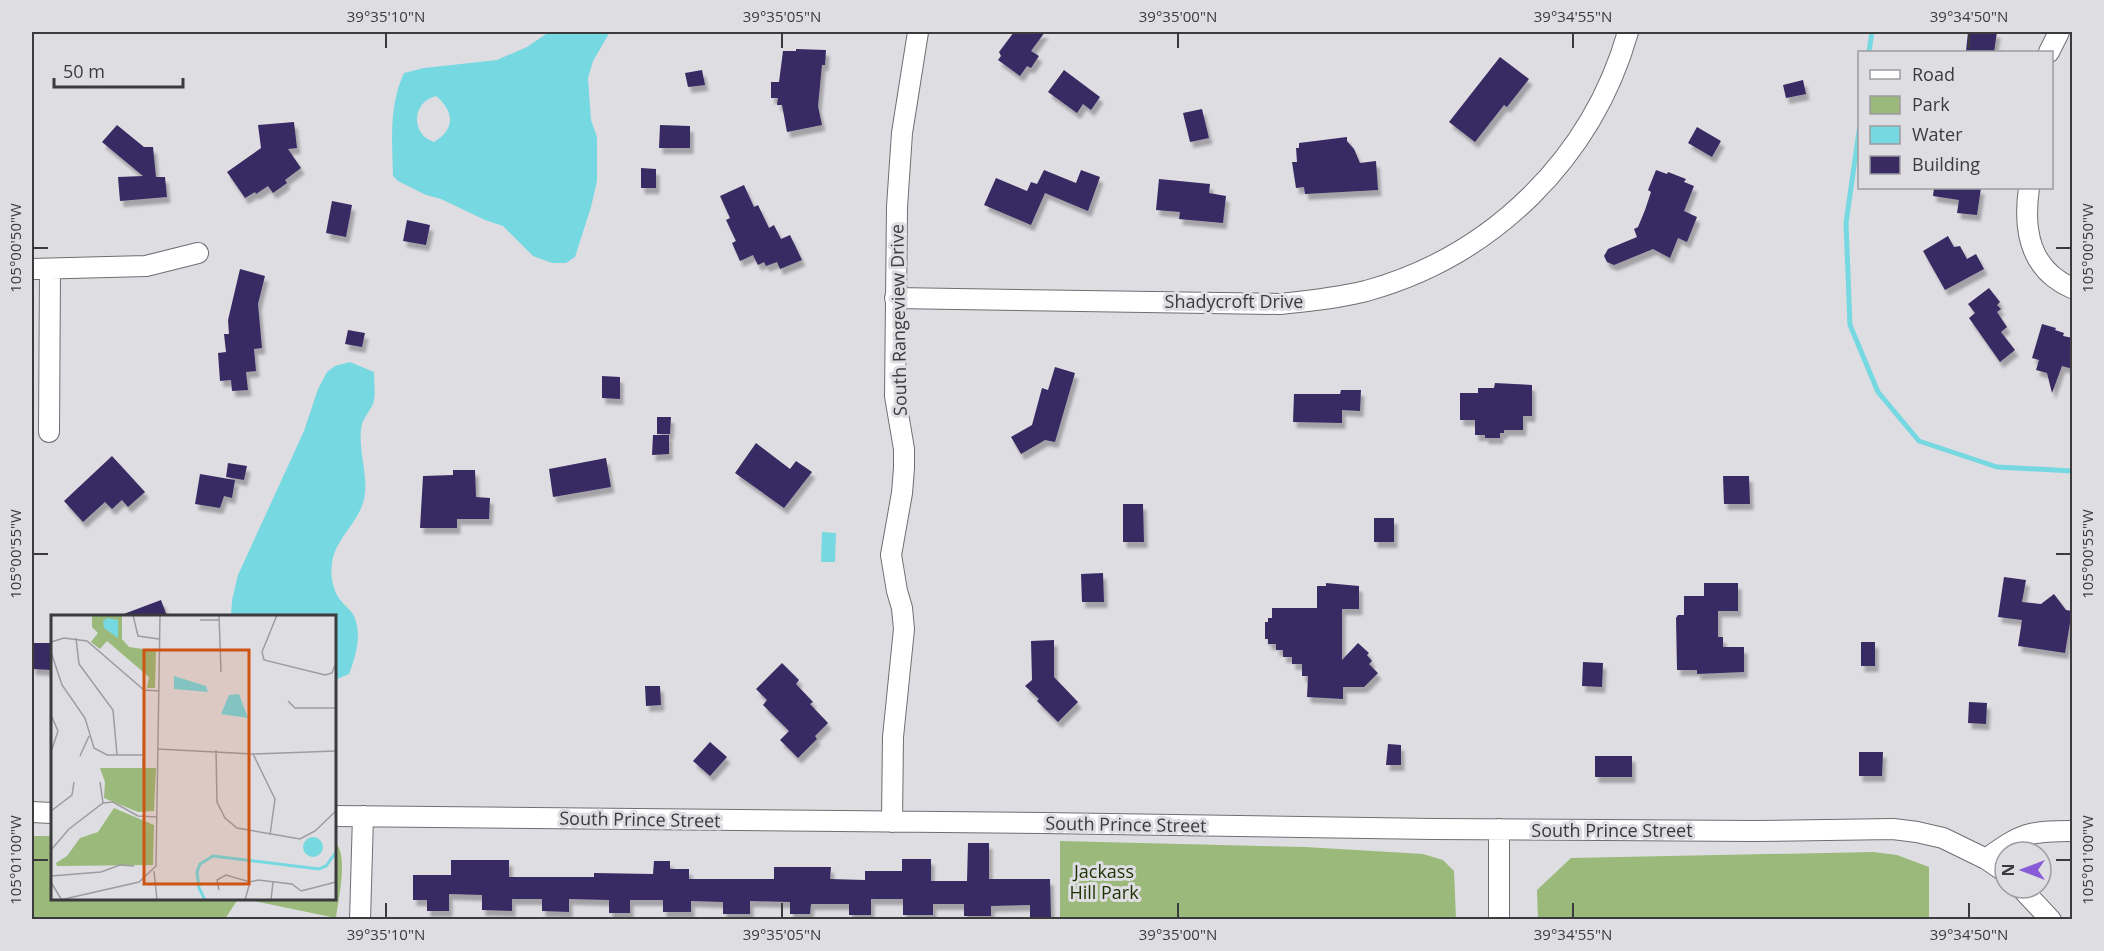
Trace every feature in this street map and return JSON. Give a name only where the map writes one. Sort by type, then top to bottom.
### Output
[{"type":"street","name":"South Rangeview Drive","points":[[892,822],[893,737],[904,629],[891,555],[904,468],[904,449],[895,396],[897,207],[902,133],[918,32]]},
{"type":"street","name":"Shadycroft Drive","points":[[895,298],[1280,304],[1320,300],[1366,291],[1403,279],[1454,254],[1506,219],[1559,166],[1573,149],[1595,114],[1617,66],[1628,32]]},
{"type":"street","points":[[2050,51],[2059,32]]},
{"type":"street","points":[[2029,189],[2026,225],[2030,242],[2045,268],[2058,280],[2073,288]]},
{"type":"street","points":[[49,432],[41,269],[146,266],[198,253]]},
{"type":"street","points":[[32,812],[51,813]]},
{"type":"street","name":"South Prince Street","points":[[336,816],[1499,829],[1754,831],[1893,829],[1942,838],[1993,864]]},
{"type":"street","points":[[360,920],[363,816]]},
{"type":"street","points":[[1499,829],[1499,920]]},
{"type":"street","points":[[1986,859],[2024,835],[2041,831],[2073,831]]},
{"type":"street","points":[[2032,900],[2051,920]]},
{"type":"green space","points":[[32,836],[51,836],[51,900],[237,900],[225,919],[32,919]]},
{"type":"green space","name":"Jackass Hill Park","points":[[1060,841],[1305,847],[1423,854],[1443,860],[1454,871],[1456,919],[1060,919]]},
{"type":"green space","points":[[336,844],[339,848],[342,867],[336,918],[249,900],[336,900]]},
{"type":"green space","points":[[1873,852],[1897,855],[1929,867],[1929,919],[1538,919],[1537,890],[1571,858]]},
{"type":"water","points":[[549,32],[610,32],[593,61],[588,78],[591,120],[597,137],[597,181],[575,257],[566,263],[552,263],[533,256],[503,226],[441,199],[426,195],[398,181],[393,176],[394,110],[404,73],[424,68],[497,60],[527,47]],"holes":[[[436,96],[449,114],[449,126],[434,142],[421,132],[418,126],[418,111],[428,99]]]},
{"type":"water","points":[[350,362],[374,372],[375,393],[373,404],[363,421],[361,434],[365,496],[359,513],[337,548],[332,563],[334,589],[354,616],[358,630],[356,652],[349,674],[336,680],[336,615],[231,615],[238,575],[304,431],[318,389],[327,372],[335,366]]},
{"type":"water","points":[[822,532],[836,533],[835,562],[821,562]]},
{"type":"building","points":[[1014,32],[1045,32],[1031,51],[1039,56],[1031,68],[1027,66],[1020,76],[998,60],[1001,56],[999,52]]},
{"type":"building","points":[[1968,32],[1997,32],[1994,51],[1966,51]]},
{"type":"building","points":[[796,49],[826,50],[825,65],[822,65],[818,106],[822,125],[787,132],[782,105],[777,105],[778,98],[771,98],[771,82],[779,82],[783,51],[796,51]]},
{"type":"building","points":[[1500,57],[1529,79],[1507,107],[1504,105],[1475,142],[1449,122]]},
{"type":"building","points":[[702,70],[705,85],[688,87],[685,73]]},
{"type":"building","points":[[1064,70],[1100,97],[1091,110],[1083,104],[1077,113],[1048,92]]},
{"type":"building","points":[[1803,80],[1806,94],[1786,98],[1783,85]]},
{"type":"building","points":[[1202,109],[1209,138],[1190,142],[1183,113]]},
{"type":"building","points":[[294,122],[297,148],[288,149],[301,168],[285,180],[287,183],[273,193],[268,186],[245,198],[227,172],[261,148],[258,125]]},
{"type":"building","points":[[117,125],[144,147],[153,147],[156,177],[165,177],[167,197],[120,201],[118,177],[143,176],[102,142]]},
{"type":"building","points":[[660,125],[690,126],[690,148],[659,148]]},
{"type":"building","points":[[1697,127],[1721,141],[1712,157],[1688,143]]},
{"type":"building","points":[[1347,137],[1360,163],[1376,161],[1378,190],[1305,194],[1304,187],[1296,188],[1292,162],[1297,162],[1296,148],[1299,148],[1299,143]]},
{"type":"building","points":[[641,168],[656,169],[656,188],[641,188]]},
{"type":"building","points":[[1044,170],[1076,183],[1081,170],[1100,177],[1088,211],[1045,193],[1031,225],[984,205],[996,178],[1027,191],[1031,182],[1037,184]]},
{"type":"building","points":[[1656,170],[1686,179],[1684,182],[1694,186],[1684,211],[1697,217],[1687,242],[1678,238],[1670,258],[1653,249],[1614,265],[1607,262],[1604,256],[1608,249],[1637,237],[1634,229],[1638,227],[1645,210],[1651,192],[1648,190]]},
{"type":"building","points":[[1159,179],[1210,184],[1209,193],[1226,196],[1223,223],[1179,219],[1180,212],[1156,210]]},
{"type":"building","points":[[744,185],[754,207],[758,205],[769,228],[774,225],[781,239],[790,235],[802,260],[780,269],[777,262],[766,266],[764,262],[758,265],[753,255],[740,261],[732,243],[736,241],[726,220],[730,218],[720,196]]},
{"type":"building","points":[[1934,189],[1981,189],[1977,215],[1957,213],[1959,200],[1933,196]]},
{"type":"building","points":[[332,201],[352,205],[346,237],[326,233]]},
{"type":"building","points":[[407,220],[430,225],[426,245],[403,241]]},
{"type":"building","points":[[1948,236],[1954,247],[1960,246],[1967,259],[1976,254],[1984,269],[1945,290],[1923,251]]},
{"type":"building","points":[[240,269],[265,276],[258,304],[262,348],[254,349],[256,371],[246,372],[248,390],[232,391],[231,380],[220,381],[218,353],[226,352],[224,334],[229,334],[228,320]]},
{"type":"building","points":[[1989,288],[2000,302],[1997,305],[2001,309],[1997,312],[2007,327],[2001,332],[2015,350],[2000,362],[1969,318],[1975,313],[1968,304]]},
{"type":"building","points":[[2042,324],[2056,328],[2055,330],[2064,333],[2063,336],[2073,338],[2073,369],[2062,366],[2052,393],[2047,373],[2036,370],[2039,360],[2032,358]]},
{"type":"building","points":[[348,330],[365,333],[362,347],[345,344]]},
{"type":"building","points":[[1055,367],[1075,373],[1055,442],[1045,440],[1021,454],[1011,437],[1032,425],[1042,388],[1048,390]]},
{"type":"building","points":[[602,376],[620,377],[620,399],[602,398]]},
{"type":"building","points":[[1495,383],[1532,385],[1532,416],[1523,416],[1523,430],[1504,430],[1504,433],[1500,433],[1500,438],[1485,438],[1485,435],[1475,435],[1475,420],[1460,420],[1460,393],[1478,393],[1478,388],[1494,388]]},
{"type":"building","points":[[1341,390],[1361,390],[1360,411],[1342,410],[1342,423],[1293,422],[1294,394],[1340,394]]},
{"type":"building","points":[[657,417],[671,417],[670,434],[657,434]]},
{"type":"building","points":[[653,435],[669,435],[669,454],[652,455]]},
{"type":"building","points":[[756,443],[790,469],[796,461],[812,472],[784,508],[735,473]]},
{"type":"building","points":[[112,456],[145,492],[128,507],[122,500],[112,509],[105,502],[83,522],[64,501]]},
{"type":"building","points":[[606,458],[611,487],[553,497],[549,469]]},
{"type":"building","points":[[228,463],[247,466],[244,480],[226,477]]},
{"type":"building","points":[[453,470],[475,470],[476,497],[490,498],[489,519],[457,519],[457,528],[420,528],[423,476],[453,475]]},
{"type":"building","points":[[200,474],[235,480],[232,498],[224,496],[220,508],[195,504]]},
{"type":"building","points":[[1723,476],[1749,476],[1750,504],[1724,504]]},
{"type":"building","points":[[1123,504],[1143,504],[1144,542],[1123,542]]},
{"type":"building","points":[[1374,518],[1394,518],[1394,542],[1374,542]]},
{"type":"building","points":[[1103,573],[1104,602],[1082,602],[1081,574]]},
{"type":"building","points":[[2004,577],[2026,580],[2022,602],[2041,604],[2054,594],[2066,610],[2072,611],[2065,653],[2018,646],[2022,620],[1998,617]]},
{"type":"building","points":[[1326,583],[1359,586],[1359,609],[1342,609],[1342,660],[1358,643],[1369,653],[1367,655],[1372,661],[1369,664],[1378,673],[1364,687],[1343,687],[1343,699],[1307,697],[1308,676],[1302,676],[1302,664],[1292,664],[1292,657],[1283,657],[1283,650],[1276,650],[1276,644],[1268,644],[1268,639],[1265,639],[1265,622],[1268,622],[1268,618],[1272,618],[1272,608],[1317,608],[1317,586],[1326,586]]},
{"type":"building","points":[[1704,583],[1738,583],[1738,611],[1718,611],[1718,637],[1723,637],[1723,647],[1744,647],[1744,672],[1697,674],[1697,670],[1677,670],[1676,618],[1678,615],[1684,615],[1684,596],[1704,596]]},
{"type":"building","points":[[161,600],[167,615],[121,615]]},
{"type":"building","points":[[1054,640],[1054,677],[1078,702],[1058,722],[1025,686],[1032,680],[1031,641]]},
{"type":"building","points":[[1861,642],[1875,642],[1875,666],[1861,666]]},
{"type":"building","points":[[32,643],[51,643],[51,670],[32,669]]},
{"type":"building","points":[[1583,662],[1603,663],[1602,687],[1582,686]]},
{"type":"building","points":[[782,663],[799,680],[796,684],[813,702],[810,704],[828,723],[815,736],[817,739],[798,758],[780,740],[789,731],[763,705],[767,700],[756,689]]},
{"type":"building","points":[[645,686],[660,686],[661,705],[646,706]]},
{"type":"building","points":[[1969,702],[1987,703],[1986,724],[1968,723]]},
{"type":"building","points":[[710,742],[727,757],[710,776],[693,761]]},
{"type":"building","points":[[1388,744],[1401,745],[1401,765],[1386,765]]},
{"type":"building","points":[[1859,752],[1883,752],[1882,776],[1859,776]]},
{"type":"building","points":[[1595,756],[1632,756],[1632,777],[1595,777]]},
{"type":"building","points":[[968,843],[989,843],[989,879],[1050,879],[1051,917],[1030,918],[1030,905],[991,906],[991,916],[964,916],[964,904],[933,904],[933,915],[903,915],[903,899],[871,899],[871,915],[849,915],[849,904],[811,904],[810,914],[790,914],[790,902],[750,901],[750,914],[723,914],[723,902],[691,901],[691,912],[663,912],[663,900],[630,900],[630,913],[609,913],[609,900],[569,899],[569,912],[542,911],[542,899],[512,899],[512,911],[482,910],[482,895],[449,894],[449,911],[427,911],[427,900],[413,900],[413,875],[451,875],[451,860],[509,860],[509,877],[594,877],[594,873],[653,874],[654,861],[670,861],[670,869],[689,869],[689,879],[774,879],[774,867],[831,867],[830,879],[865,880],[865,871],[902,871],[902,859],[931,859],[931,881],[967,881]]},
{"type":"waterway","points":[[1869,51],[1872,32]]},
{"type":"waterway","points":[[1858,138],[1846,223],[1850,325],[1878,392],[1919,441],[1997,467],[2072,471]]}]
